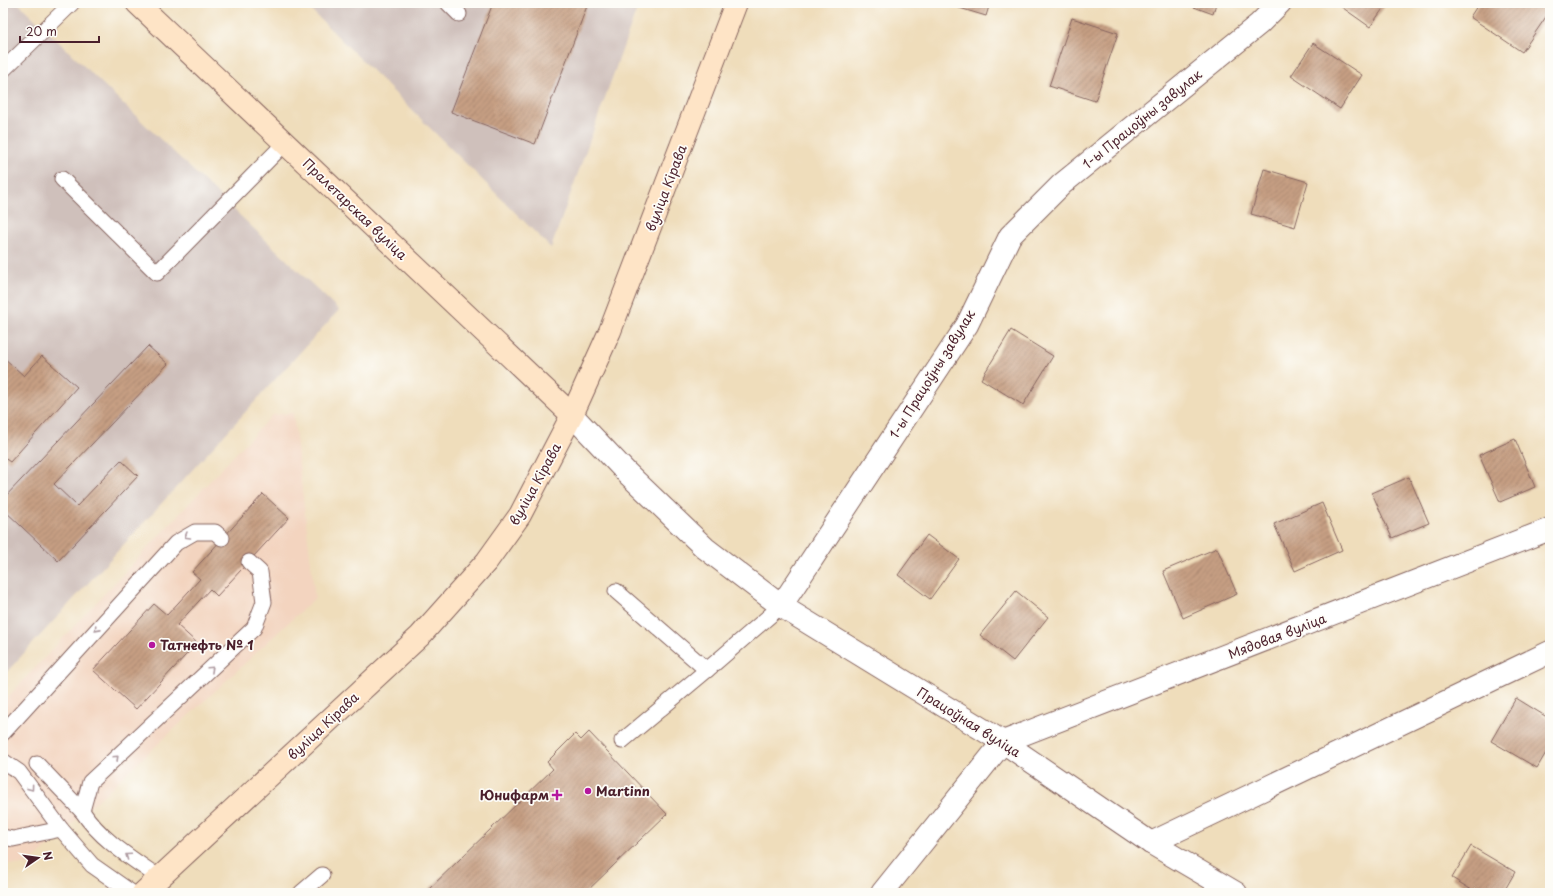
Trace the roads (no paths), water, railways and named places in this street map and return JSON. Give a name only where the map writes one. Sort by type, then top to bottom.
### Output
[{"type":"main road","name":"Пралетарская вуліца","points":[[137,3],[572,415]]},
{"type":"main road","name":"вуліца Кірава","points":[[143,893],[420,636],[487,561],[520,515],[572,415],[610,331],[736,3]]},
{"type":"street","name":"1-ы Працоўны завулак","points":[[781,606],[967,325],[1010,236],[1062,184],[1259,24],[1280,3]]},
{"type":"street","name":"Працоўная вуліца","points":[[572,415],[627,473],[705,548],[781,606],[1003,742],[1151,843],[1236,893]]},
{"type":"street","name":"Мядовая вуліца","points":[[1003,742],[1550,530]]},
{"type":"street","points":[[1151,843],[1550,652]]},
{"type":"street","points":[[882,893],[1003,742]]},
{"type":"lane","points":[[3,70],[72,3]]},
{"type":"lane","points":[[448,3],[459,14]]},
{"type":"lane","points":[[62,179],[157,273],[285,144]]},
{"type":"lane","points":[[3,733],[176,543],[195,532],[215,532],[222,538]]},
{"type":"lane","points":[[82,811],[90,782],[254,628],[264,602],[260,572],[249,562]]},
{"type":"lane","points":[[616,591],[707,670]]},
{"type":"lane","points":[[622,741],[781,606]]},
{"type":"lane","points":[[3,761],[19,772],[61,829],[92,865],[132,893]]},
{"type":"lane","points":[[37,764],[112,845],[160,878]]},
{"type":"lane","points":[[3,837],[13,839],[61,829]]},
{"type":"lane","points":[[301,893],[322,875]]},
{"type":"place","name":"Татнефть № 1","points":[[152,645]]},
{"type":"place","name":"Martinn","points":[[588,791]]},
{"type":"place","name":"Юнифарм","points":[[557,795]]}]
